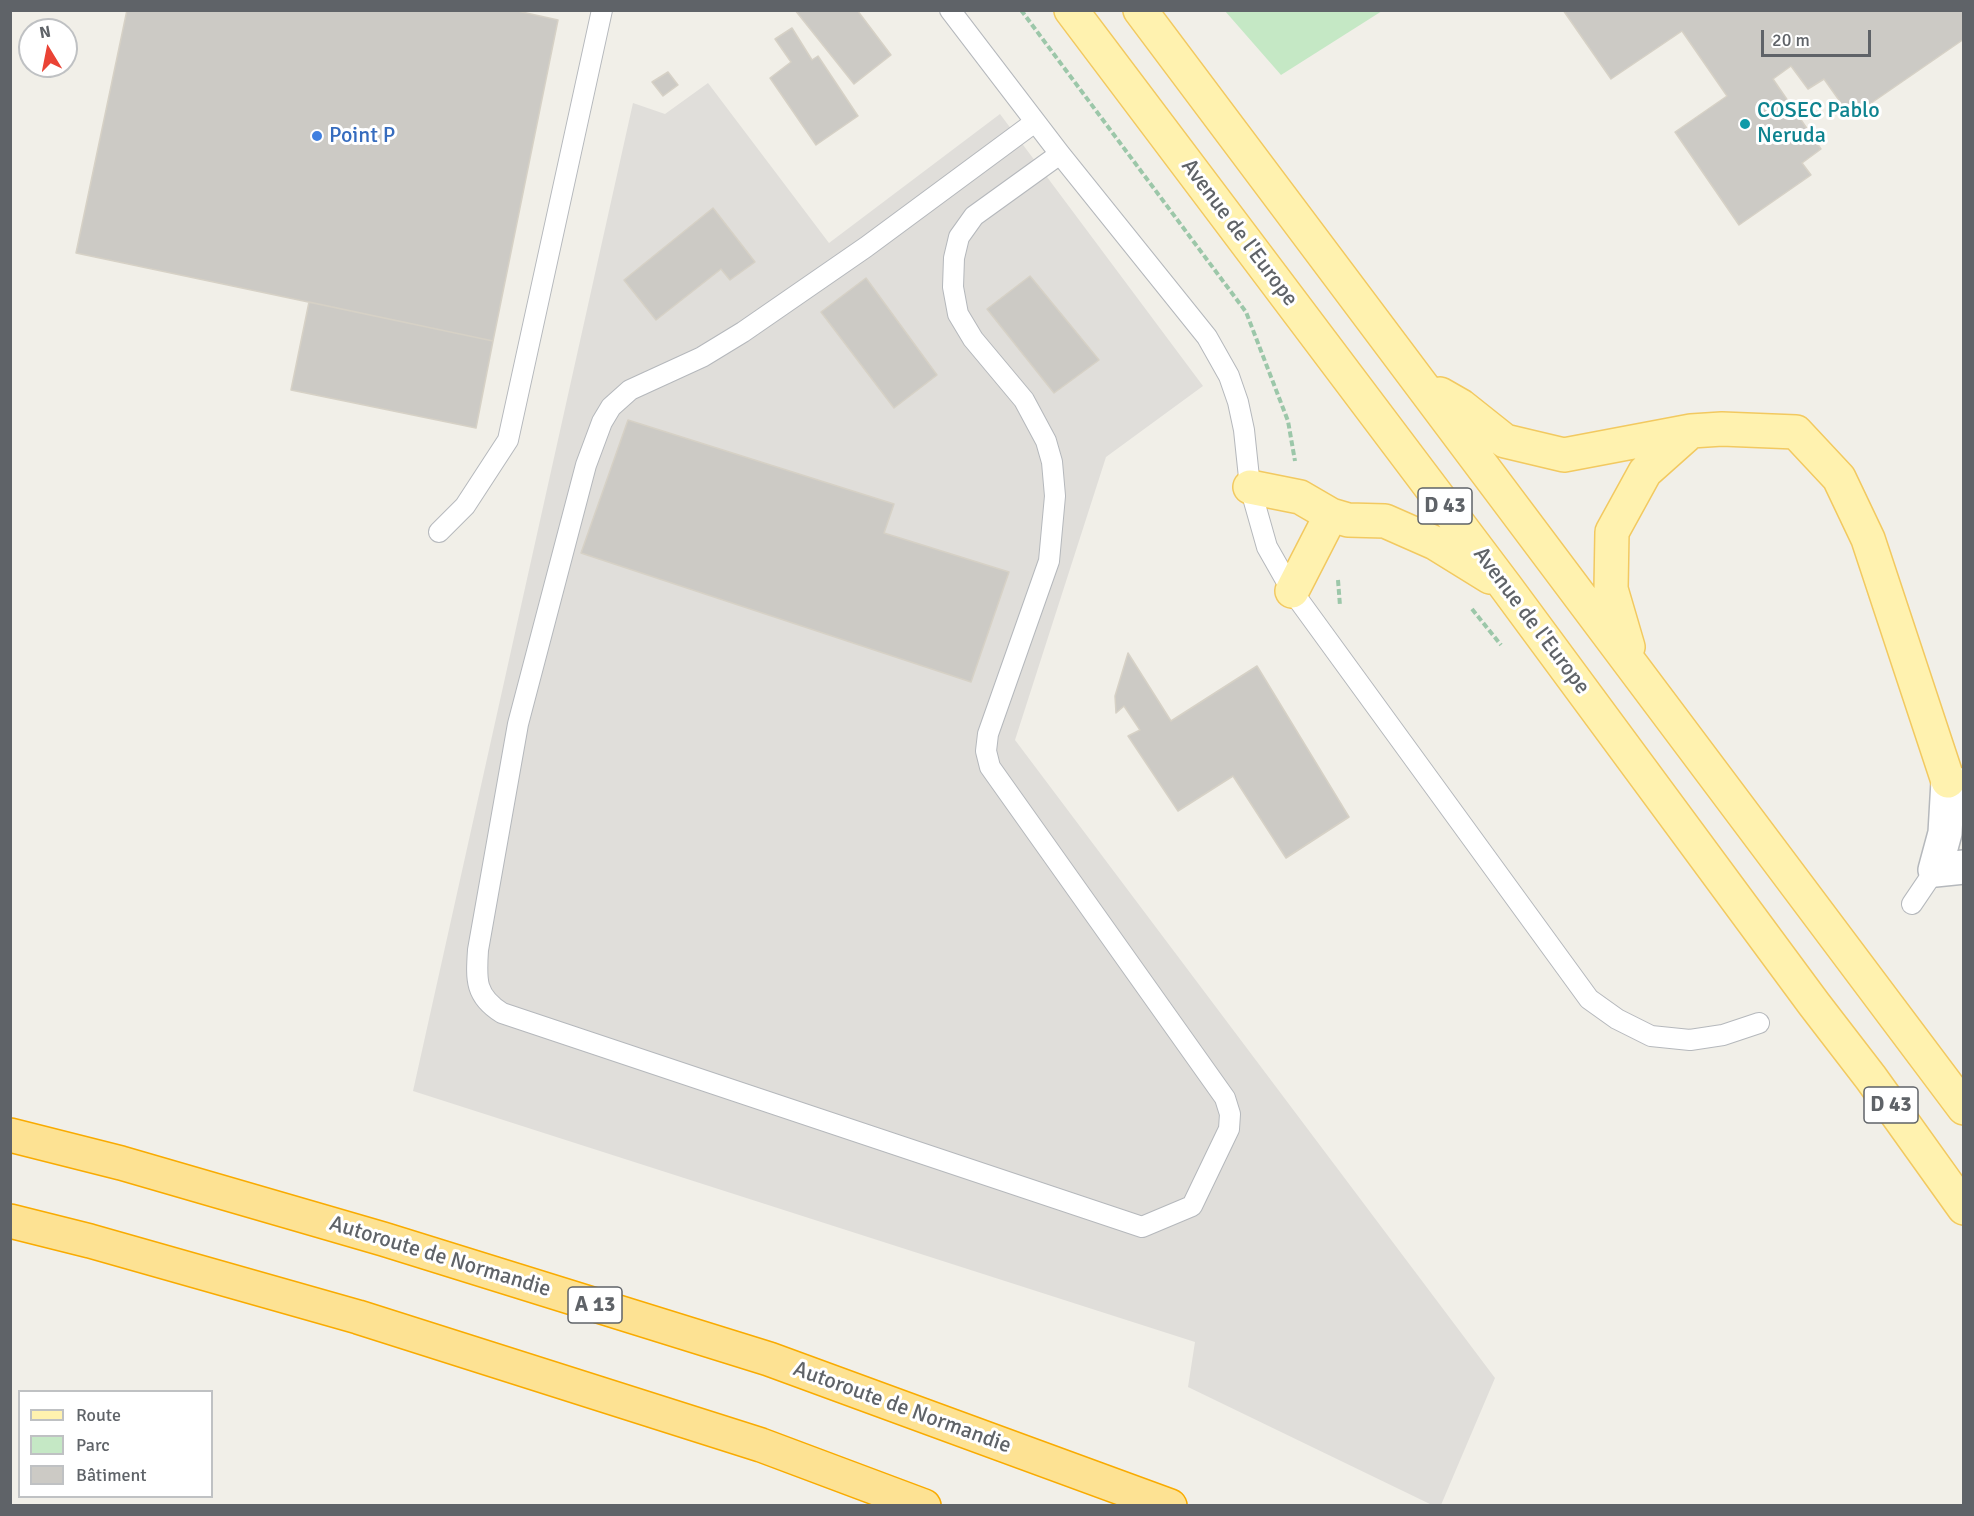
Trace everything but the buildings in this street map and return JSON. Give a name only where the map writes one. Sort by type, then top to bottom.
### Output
[{"type":"highway","name":"Autoroute de Normandie","points":[[10,1135],[121,1163],[383,1239],[769,1359],[1170,1506]]},
{"type":"highway","points":[[10,1221],[90,1241],[358,1317],[761,1445],[924,1506]]},
{"type":"main road","name":"Avenue de l'Europe","points":[[1071,10],[1506,587],[1877,1087],[1964,1208]]},
{"type":"main road","name":"D 43","points":[[1140,10],[1964,1108]]},
{"type":"main road","points":[[1420,382],[1461,406],[1505,441],[1564,455],[1690,430],[1796,432],[1839,478],[1868,538],[1956,784]]},
{"type":"main road","points":[[1634,667],[1611,589],[1612,532],[1645,472],[1690,430]]},
{"type":"main road","points":[[1250,487],[1300,497],[1331,515],[1348,520],[1384,521],[1435,543],[1506,587]]},
{"type":"main road","points":[[1292,591],[1331,515]]},
{"type":"street","points":[[1949,868],[1945,833],[1956,784]]},
{"type":"lane","points":[[439,532],[465,506],[508,440],[602,10]]},
{"type":"lane","points":[[951,10],[1060,154],[1207,337],[1229,376],[1238,402],[1244,430],[1250,487],[1267,547],[1292,591],[1589,999],[1617,1019],[1651,1036],[1690,1040],[1723,1035],[1759,1023]]},
{"type":"lane","points":[[1035,122],[866,247],[743,332],[702,357],[630,390],[612,407],[602,422],[586,465],[518,724],[478,950],[476,976],[481,992],[489,1005],[502,1013],[1142,1227],[1192,1206],[1229,1129],[1230,1114],[1225,1098],[990,767],[986,751],[988,734],[1049,561],[1055,496],[1052,462],[1046,441],[1024,400],[973,339],[958,314],[953,287],[954,258],[959,237],[974,216],[1060,154]]},
{"type":"lane","points":[[1912,904],[1949,868]]},
{"type":"shaded area","points":[[708,83],[829,243],[1000,114],[1203,386],[1106,457],[1015,740],[1495,1378],[1441,1505],[1432,1505],[1188,1387],[1195,1342],[413,1091],[633,103],[665,114]]},
{"type":"green space","points":[[1225,11],[1382,11],[1281,75]]},
{"type":"place","name":"COSEC Pablo Neruda","points":[[1745,124]]},
{"type":"place","name":"Point P","points":[[317,136]]}]
